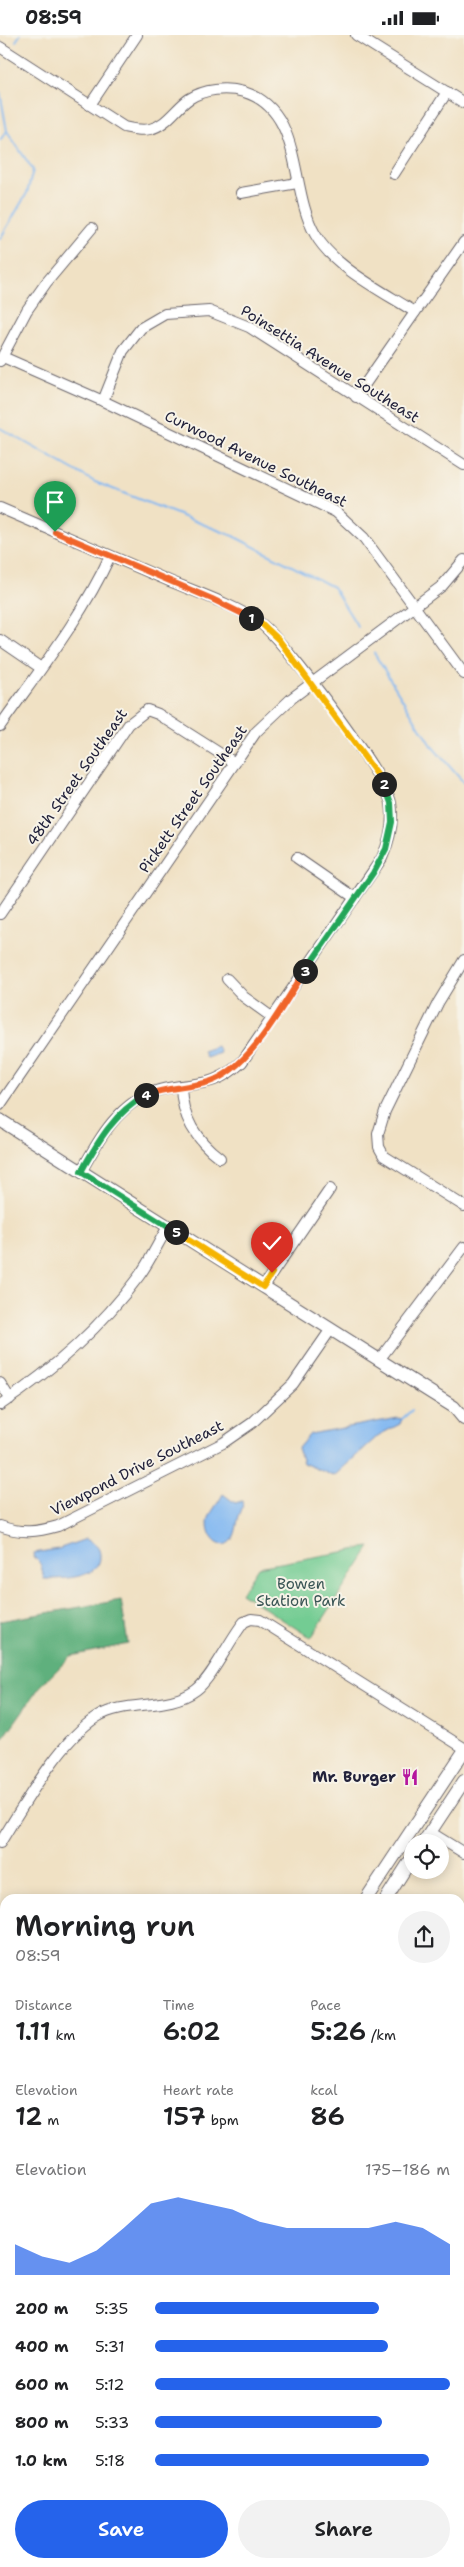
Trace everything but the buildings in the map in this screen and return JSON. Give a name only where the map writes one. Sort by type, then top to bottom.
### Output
[{"type":"main road","points":[[0,1121],[379,1360],[459,1408],[464,1419]]},
{"type":"main road","points":[[369,1894],[464,1750]]},
{"type":"main road","points":[[429,1834],[464,1781]]},
{"type":"main road","points":[[389,1894],[404,1871]]},
{"type":"street","points":[[90,105],[137,35]]},
{"type":"street","points":[[356,35],[464,103]]},
{"type":"street","points":[[0,47],[124,127],[140,130],[153,129],[167,120],[190,99],[210,90],[230,89],[244,93],[271,108],[285,129],[297,183],[315,234],[329,252],[415,312]]},
{"type":"street","points":[[394,174],[447,92]]},
{"type":"street","points":[[241,193],[297,183]]},
{"type":"street","points":[[2,359],[27,310],[46,283],[92,228]]},
{"type":"street","points":[[356,397],[464,242]]},
{"type":"street","name":"Poinsettia Avenue Southeast","points":[[103,401],[123,351],[131,339],[151,320],[165,314],[182,311],[210,311],[249,327],[464,465]]},
{"type":"street","name":"Curwood Avenue Southeast","points":[[2,359],[103,401],[336,512],[364,538],[464,674]]},
{"type":"street","points":[[0,508],[212,599],[260,622],[279,640],[312,683],[380,776],[390,799],[392,822],[382,858],[242,1062],[227,1074],[211,1081],[158,1090],[129,1105],[107,1129],[81,1172]]},
{"type":"street","points":[[0,726],[98,581],[110,555]]},
{"type":"street","name":"Pickett Street Southeast","points":[[0,1105],[235,763],[267,720],[312,683],[442,586],[464,560]]},
{"type":"street","points":[[0,640],[41,667]]},
{"type":"street","name":"48th Street Southeast","points":[[0,913],[129,724],[147,710],[158,714],[235,763]]},
{"type":"street","points":[[297,857],[355,898]]},
{"type":"street","points":[[464,960],[438,1003],[386,1111],[378,1134],[379,1147],[384,1156],[464,1206]]},
{"type":"street","points":[[227,979],[244,997],[274,1018]]},
{"type":"street","points":[[181,1087],[184,1111],[191,1127],[204,1145],[220,1158]]},
{"type":"street","points":[[263,1287],[330,1189]]},
{"type":"street","points":[[0,1405],[43,1375],[78,1344],[116,1304],[140,1274],[168,1227]]},
{"type":"street","points":[[379,1360],[464,1247]]},
{"type":"street","name":"Viewpond Drive Southeast","points":[[0,1526],[17,1532],[31,1533],[58,1526],[223,1443],[252,1423],[293,1384],[331,1329]]},
{"type":"street","points":[[0,1383],[10,1399]]},
{"type":"street","points":[[0,1843],[51,1766],[78,1731],[99,1715],[181,1698],[190,1693],[204,1681],[244,1621],[251,1619],[260,1620],[464,1750]]},
{"type":"street","points":[[449,1847],[464,1853]]},
{"type":"green space","name":"Bowen Station Park","points":[[370,1547],[311,1638],[241,1593],[258,1567]]},
{"type":"green space","points":[[121,1600],[128,1644],[71,1656],[39,1688],[0,1743],[0,1621]]},
{"type":"water","points":[[217,1046],[220,1053],[206,1058],[203,1051]]},
{"type":"water","points":[[398,1418],[402,1419],[400,1424],[379,1435],[334,1476],[303,1463],[298,1448],[310,1434]]},
{"type":"water","points":[[223,1494],[235,1503],[242,1501],[242,1508],[233,1538],[223,1545],[215,1541],[211,1536],[208,1524],[210,1515]]},
{"type":"water","points":[[86,1539],[96,1546],[100,1553],[99,1564],[94,1569],[79,1576],[69,1578],[44,1579],[40,1564],[33,1557],[34,1553],[58,1549]]},
{"type":"waterway","points":[[16,41],[20,35]]},
{"type":"waterway","points":[[0,92],[7,131],[33,170],[27,193],[0,239]]},
{"type":"waterway","points":[[0,140],[7,131]]},
{"type":"waterway","points":[[0,428],[95,482],[233,536],[333,587],[358,627]]},
{"type":"waterway","points":[[374,653],[430,744],[464,783]]},
{"type":"waterway","points":[[402,1419],[412,1410]]},
{"type":"place","name":"Mr. Burger","points":[[410,1777]]},
{"type":"route","points":[[55,532],[212,599],[260,622],[279,640],[380,776],[390,799],[392,809],[391,832],[382,858],[242,1062],[227,1074],[211,1081],[191,1086],[158,1090],[129,1105],[95,1145],[81,1172],[263,1287],[272,1273]]}]
